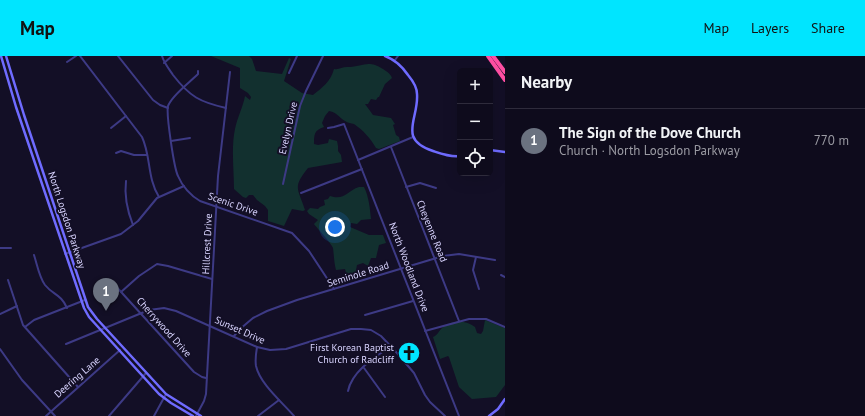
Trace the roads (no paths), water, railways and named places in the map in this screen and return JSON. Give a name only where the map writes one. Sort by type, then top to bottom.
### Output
[{"type":"highway","points":[[488,56],[505,80]]},
{"type":"highway","points":[[493,56],[505,72]]},
{"type":"main road","name":"North Logsdon Parkway","points":[[1,56],[65,254],[86,313],[164,398],[193,416]]},
{"type":"main road","name":"North Logsdon Parkway","points":[[6,56],[85,300],[91,311],[166,394],[197,415],[201,416]]},
{"type":"main road","points":[[385,56],[395,60],[411,79],[417,90],[412,128],[413,137],[421,146],[429,150],[447,156],[457,156]]},
{"type":"main road","points":[[8,79],[12,77]]},
{"type":"main road","points":[[26,135],[30,134]]},
{"type":"main road","points":[[493,150],[505,152]]},
{"type":"main road","points":[[490,416],[498,409],[505,399]]},
{"type":"street","points":[[67,62],[76,56]]},
{"type":"street","points":[[80,56],[142,137],[152,181],[159,197]]},
{"type":"street","points":[[118,56],[153,100],[157,104],[168,108],[172,99],[198,74],[198,71]]},
{"type":"street","points":[[162,56],[164,63],[183,88],[202,101],[226,108]]},
{"type":"street","points":[[164,63],[172,56]]},
{"type":"street","points":[[289,73],[297,56]]},
{"type":"street","name":"Evelyn Drive","points":[[284,184],[300,106],[306,90],[323,56]]},
{"type":"street","points":[[395,60],[398,56]]},
{"type":"street","name":"Hillcrest Drive","points":[[197,415],[205,397],[220,159],[230,72]]},
{"type":"street","name":"Scenic Drive","points":[[168,108],[171,141],[177,173],[184,186],[198,200],[217,208],[292,233],[313,256],[334,289]]},
{"type":"street","points":[[111,128],[126,116]]},
{"type":"street","name":"North Woodland Drive","points":[[328,128],[334,128],[344,124],[459,416]]},
{"type":"street","points":[[358,160],[413,137]]},
{"type":"street","points":[[171,141],[190,138]]},
{"type":"street","name":"Cheyenne Road","points":[[391,147],[459,321]]},
{"type":"street","points":[[116,153],[121,151],[134,155],[147,155]]},
{"type":"street","points":[[301,194],[362,169]]},
{"type":"street","points":[[126,181],[125,200],[133,225]]},
{"type":"street","points":[[406,187],[420,182],[436,188]]},
{"type":"street","points":[[65,254],[118,236],[140,218],[152,202],[159,197],[184,186]]},
{"type":"street","points":[[44,189],[48,187]]},
{"type":"street","points":[[0,248],[11,248]]},
{"type":"street","name":"Seminole Road","points":[[234,336],[244,325],[264,312],[334,289],[435,259],[456,254],[495,260]]},
{"type":"street","points":[[34,255],[44,283],[61,298],[67,308]]},
{"type":"street","points":[[476,257],[473,270],[479,289]]},
{"type":"street","points":[[121,292],[139,276],[157,264],[213,279]]},
{"type":"street","points":[[500,275],[505,277]]},
{"type":"street","points":[[8,280],[25,327],[78,387]]},
{"type":"street","name":"Cherrywood Drive","points":[[112,282],[194,372],[206,378]]},
{"type":"street","points":[[25,327],[34,320],[85,300]]},
{"type":"street","points":[[365,315],[413,301]]},
{"type":"street","points":[[0,314],[17,306]]},
{"type":"street","name":"Sunset Drive","points":[[66,344],[156,308],[168,308],[267,350],[278,350],[351,329],[368,329],[375,332],[391,346],[414,374],[430,402],[445,416]]},
{"type":"street","points":[[425,331],[459,321],[473,319],[486,319],[505,326]]},
{"type":"street","points":[[348,391],[351,380],[372,359],[391,346]]},
{"type":"street","points":[[257,347],[256,362],[258,371],[269,388],[294,416]]},
{"type":"street","points":[[0,349],[19,376],[55,416]]},
{"type":"street","name":"Deering Lane","points":[[46,416],[120,350]]},
{"type":"street","points":[[364,368],[384,397]]},
{"type":"street","points":[[109,416],[146,372]]},
{"type":"street","points":[[154,416],[166,394]]},
{"type":"street","points":[[258,416],[279,400]]},
{"type":"place","name":"The Sign of the Dove Church","points":[[106,311]]},
{"type":"place","name":"First Korean Baptist Church of Radcliff","points":[[409,353]]}]
